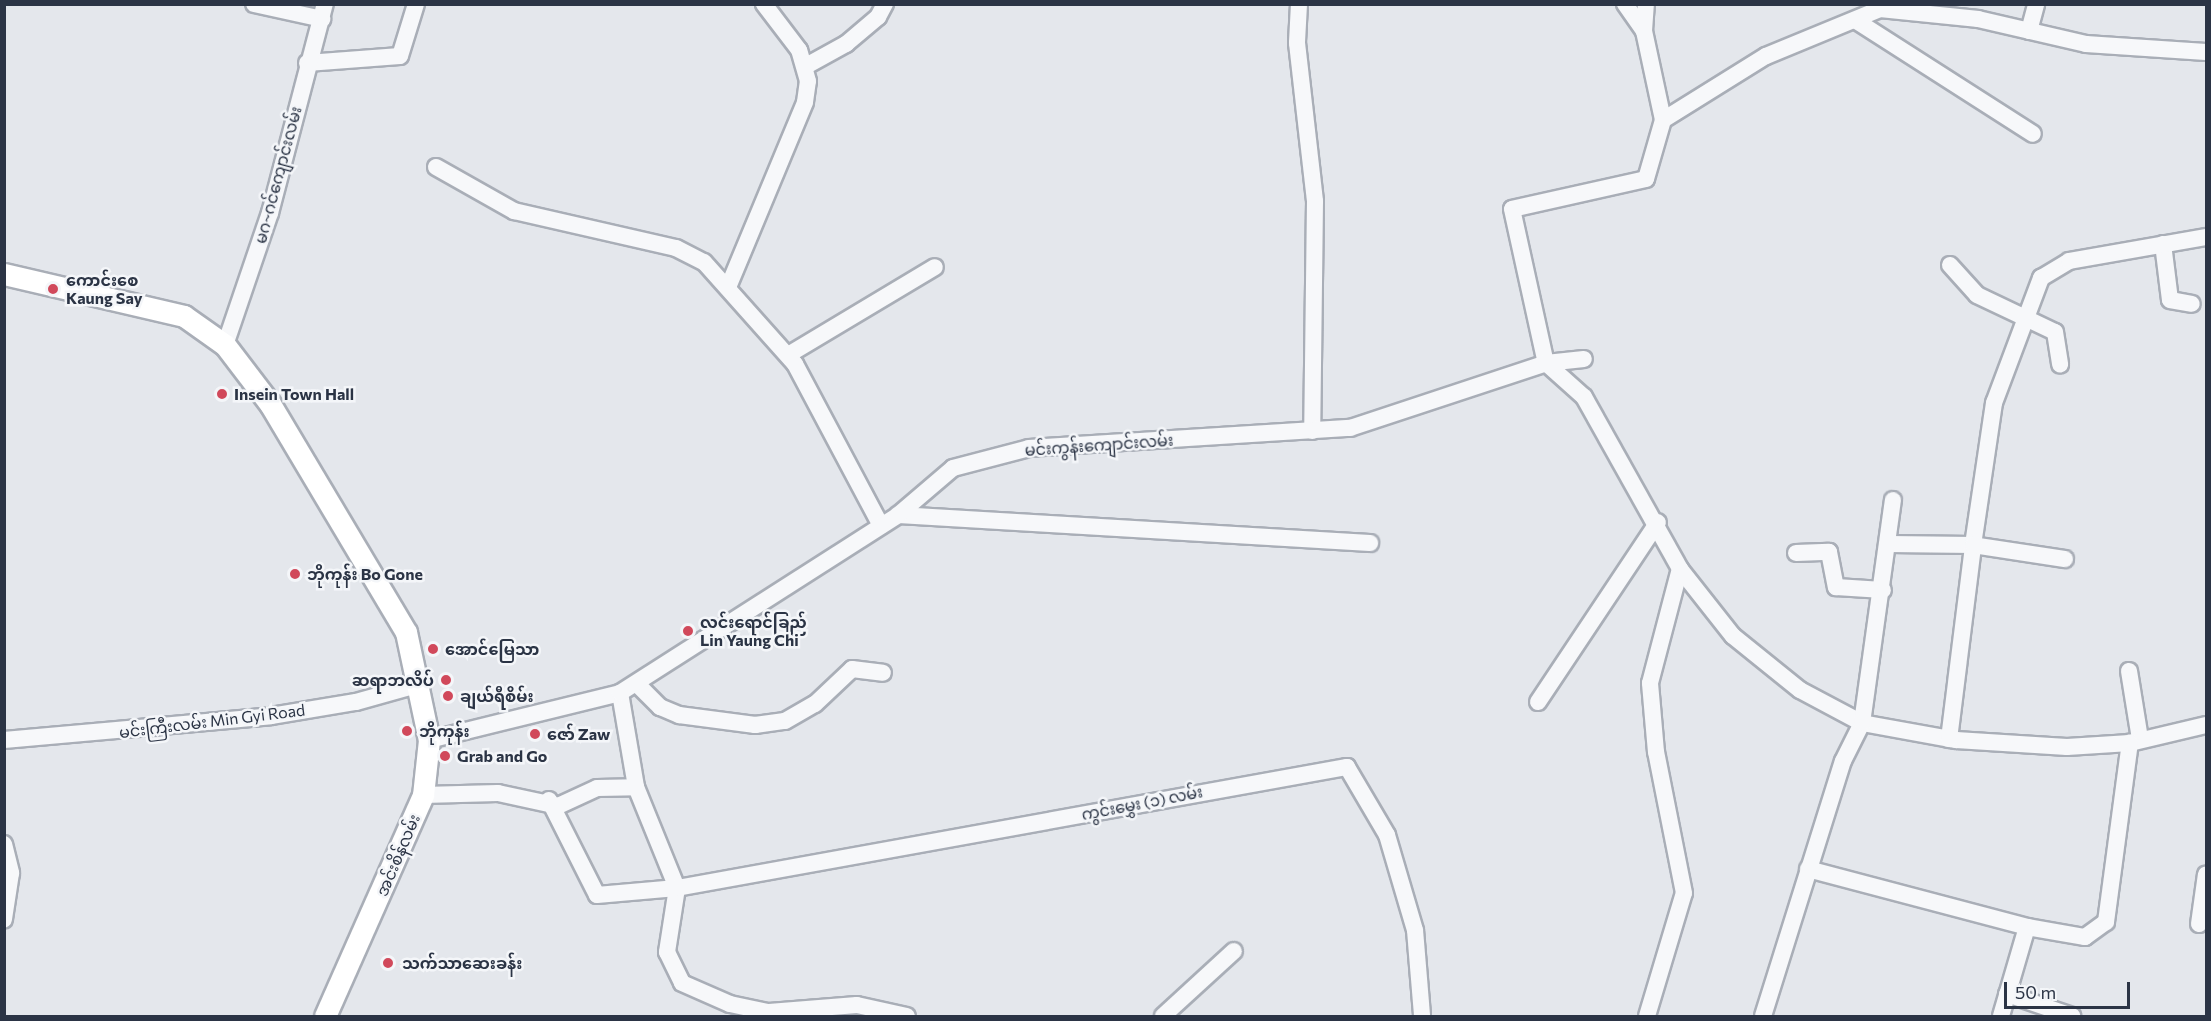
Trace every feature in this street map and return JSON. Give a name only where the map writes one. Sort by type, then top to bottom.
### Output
[{"type":"main road","name":"အင်းစိန်လမ်း","points":[[4,274],[184,316],[225,345],[270,404],[379,582],[406,632],[429,740],[423,795],[325,1017]]},
{"type":"street","points":[[254,4],[324,12]]},
{"type":"street","points":[[307,63],[400,56],[416,4]]},
{"type":"street","points":[[729,285],[805,102],[806,66],[785,28],[764,4]]},
{"type":"street","points":[[806,66],[846,45],[878,17],[885,4]]},
{"type":"street","points":[[1299,4],[1297,43],[1315,201],[1312,431]]},
{"type":"street","points":[[1625,4],[1644,31]]},
{"type":"street","points":[[1646,4],[1644,31],[1663,120],[1646,179],[1512,209],[1546,363],[1584,397],[1658,522],[1680,569],[1733,636],[1800,690],[1862,723],[1949,739],[2067,747],[2135,741],[2206,725]]},
{"type":"street","points":[[2029,31],[2036,4]]},
{"type":"street","points":[[1663,120],[1766,56],[1855,20],[1880,7],[1899,7],[2086,44],[2206,52]]},
{"type":"street","name":"မဂ~ဂင်ကျောင်းလမ်း","points":[[225,345],[270,213],[307,63],[324,12]]},
{"type":"street","points":[[1855,20],[2033,134]]},
{"type":"street","points":[[436,167],[514,211],[676,248],[704,262],[729,285],[788,355],[881,526]]},
{"type":"street","points":[[1949,739],[1973,545],[1994,403],[2041,278],[2069,261],[2206,237]]},
{"type":"street","points":[[2163,244],[2170,300],[2192,304]]},
{"type":"street","points":[[1950,265],[1977,296],[2055,332],[2060,365]]},
{"type":"street","points":[[788,355],[935,267]]},
{"type":"street","name":"မင်းကွန်းကျောင်းလမ်း","points":[[429,740],[620,693],[898,515],[953,468],[1029,448],[1350,428],[1546,363],[1584,359]]},
{"type":"street","points":[[1763,1017],[1843,761],[1862,723],[1890,544],[1893,500]]},
{"type":"street","points":[[898,515],[1370,543]]},
{"type":"street","points":[[1538,702],[1658,522]]},
{"type":"street","points":[[1890,544],[1973,545],[2065,559]]},
{"type":"street","points":[[1796,553],[1829,552],[1836,587],[1883,590]]},
{"type":"street","points":[[1647,1017],[1684,893],[1656,752],[1650,683],[1680,569]]},
{"type":"street","points":[[637,684],[660,707],[679,716],[755,725],[785,721],[815,704],[852,669],[884,673]]},
{"type":"street","points":[[1808,869],[2028,927],[2085,937],[2106,922],[2135,741],[2129,671]]},
{"type":"street","name":"မင်းကြီးလမ်း Min Gyi Road","points":[[4,740],[271,716],[356,702],[417,685]]},
{"type":"street","points":[[620,693],[636,788],[677,888],[667,952],[682,983],[730,1004],[769,1012],[857,1005],[908,1017]]},
{"type":"street","name":"ကွင်းမွှေး (၁) လမ်း","points":[[549,800],[561,816],[594,894],[677,888],[1339,766],[1356,779],[1387,835],[1415,930],[1422,1017]]},
{"type":"street","points":[[423,795],[498,793],[549,800],[558,806],[597,788],[636,788]]},
{"type":"street","points":[[4,844],[11,873],[4,919]]},
{"type":"street","points":[[2199,924],[2206,874]]},
{"type":"street","points":[[2001,1017],[2028,927]]},
{"type":"street","points":[[1163,1017],[1234,951]]},
{"type":"street","points":[[2007,994],[2072,1017]]},
{"type":"place","name":"ကောင်းစေ Kaung Say","points":[[53,289]]},
{"type":"place","name":"Insein Town Hall","points":[[222,394]]},
{"type":"place","name":"ဘိုကုန်း Bo Gone","points":[[295,574]]},
{"type":"place","name":"လင်းရောင်ခြည် Lin Yaung Chi","points":[[688,631]]},
{"type":"place","name":"အောင်မြေသာ","points":[[433,649]]},
{"type":"place","name":"ဆရာဘလိပ်","points":[[446,680]]},
{"type":"place","name":"ချယ်ရီစိမ်း","points":[[448,696]]},
{"type":"place","name":"ဘိုကုန်း","points":[[407,731]]},
{"type":"place","name":"ဇော် Zaw","points":[[535,734]]},
{"type":"place","name":"Grab and Go","points":[[445,756]]},
{"type":"place","name":"သက်သာဆေးခန်း","points":[[388,963]]}]
